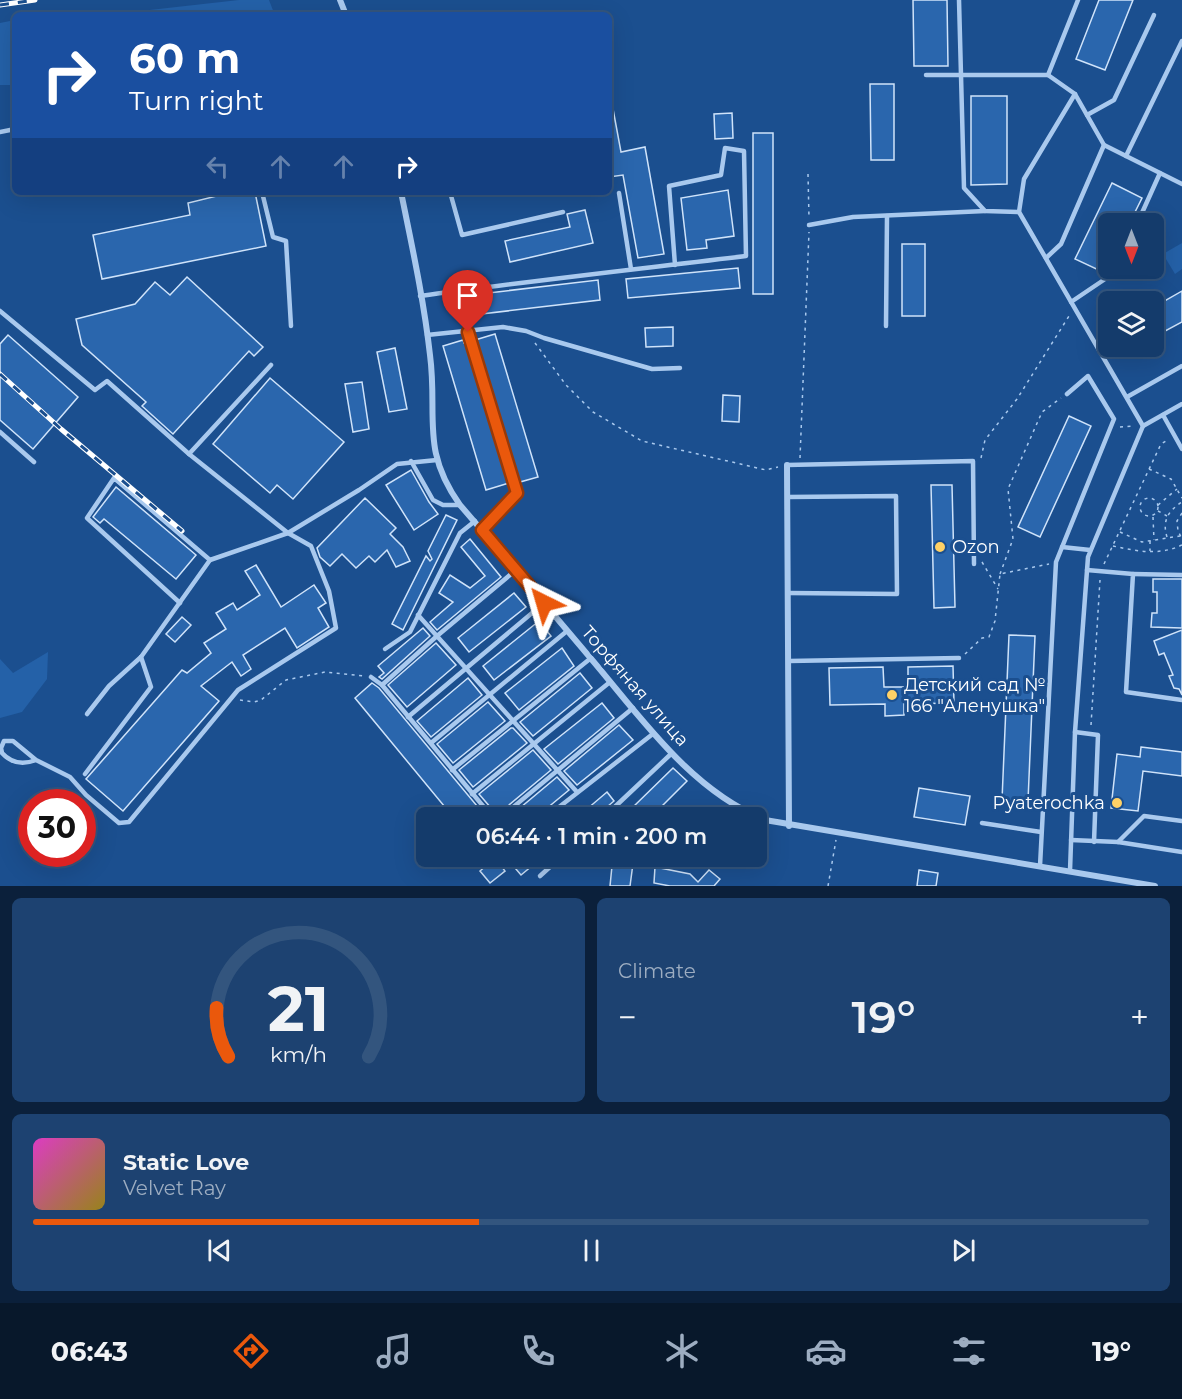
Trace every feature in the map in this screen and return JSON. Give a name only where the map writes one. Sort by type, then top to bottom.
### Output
[{"type":"street","name":"Торфяная улица","points":[[402,195],[432,372],[433,444],[449,488],[460,505],[672,753],[707,785],[742,810],[765,820],[789,826],[1154,886]]},
{"type":"street","points":[[788,465],[789,826]]},
{"type":"lane","points":[[959,0],[964,188],[985,211]]},
{"type":"lane","points":[[1048,75],[1078,0]]},
{"type":"lane","points":[[1087,116],[1114,100],[1154,15]]},
{"type":"lane","points":[[1126,156],[1182,41]]},
{"type":"lane","points":[[926,75],[1048,75],[1075,94],[1104,145],[1182,184]]},
{"type":"lane","points":[[1075,94],[1024,179],[1019,212],[1143,426]]},
{"type":"lane","points":[[1046,258],[1061,244],[1104,145]]},
{"type":"lane","points":[[420,296],[631,269],[675,265],[746,256],[744,151],[725,148],[722,174],[669,186],[675,265]]},
{"type":"lane","points":[[1142,213],[1160,173]]},
{"type":"lane","points":[[619,194],[631,269]]},
{"type":"lane","points":[[263,195],[273,237],[286,241],[291,326]]},
{"type":"lane","points":[[451,195],[462,235],[562,212]]},
{"type":"lane","points":[[809,225],[853,217],[985,211],[1019,212]]},
{"type":"lane","points":[[886,326],[887,216]]},
{"type":"lane","points":[[1071,302],[1105,279]]},
{"type":"lane","points":[[0,311],[95,390],[107,381],[189,454],[288,533],[311,546],[330,591],[336,628],[243,686],[132,820],[124,824],[119,823],[86,795],[70,777],[36,760],[12,741],[4,741],[2,744],[2,753],[13,762],[24,763],[36,760]]},
{"type":"lane","points":[[427,335],[503,327],[526,331],[652,369],[680,368]]},
{"type":"lane","points":[[468,332],[517,493],[482,530]]},
{"type":"lane","points":[[189,454],[272,365]]},
{"type":"lane","points":[[1127,397],[1182,366]]},
{"type":"lane","points":[[1040,866],[1056,562],[1114,418],[1088,376],[1067,394]]},
{"type":"lane","points":[[1070,871],[1075,732],[1088,557],[1143,426],[1182,404]]},
{"type":"lane","points":[[1163,415],[1182,449]]},
{"type":"lane","points":[[0,432],[34,462]]},
{"type":"lane","points":[[87,714],[109,686],[141,657],[210,560],[288,533],[397,464],[437,460]]},
{"type":"lane","points":[[788,465],[973,460],[974,564]]},
{"type":"lane","points":[[411,461],[433,500],[443,505],[460,505]]},
{"type":"lane","points":[[180,603],[87,518],[114,478],[210,560]]},
{"type":"lane","points":[[788,497],[896,496],[897,594],[788,593]]},
{"type":"lane","points":[[385,649],[410,632],[460,533],[475,521]]},
{"type":"lane","points":[[1062,547],[1090,550]]},
{"type":"lane","points":[[382,685],[516,570]]},
{"type":"lane","points":[[1087,570],[1182,575]]},
{"type":"lane","points":[[1133,574],[1126,692],[1182,700]]},
{"type":"lane","points":[[408,717],[544,603]]},
{"type":"lane","points":[[418,615],[577,792]]},
{"type":"lane","points":[[431,743],[567,630]]},
{"type":"lane","points":[[85,774],[151,687],[141,657]]},
{"type":"lane","points":[[452,770],[591,658]]},
{"type":"lane","points":[[789,661],[959,658]]},
{"type":"lane","points":[[371,676],[382,685],[483,807]]},
{"type":"lane","points":[[472,794],[610,682]]},
{"type":"lane","points":[[513,807],[633,708]]},
{"type":"lane","points":[[1075,732],[1098,735],[1094,842]]},
{"type":"lane","points":[[559,807],[654,733]]},
{"type":"lane","points":[[615,807],[672,753]]},
{"type":"lane","points":[[1118,842],[1144,816],[1182,821]]},
{"type":"lane","points":[[982,823],[1041,832]]},
{"type":"lane","points":[[1071,840],[1118,842],[1182,852]]},
{"type":"lane","points":[[540,876],[550,867]]},
{"type":"path","points":[[799,465],[809,225],[808,174]]},
{"type":"path","points":[[981,464],[984,440],[1017,399],[1074,308]]},
{"type":"path","points":[[526,331],[566,385],[593,412],[642,441],[766,470],[788,465]]},
{"type":"path","points":[[959,658],[982,638],[989,637],[995,621],[1000,574],[1012,539],[1008,489],[1042,412],[1067,394]]},
{"type":"path","points":[[1111,427],[1143,426]]},
{"type":"path","points":[[1149,469],[1171,479],[1182,498]]},
{"type":"path","points":[[1154,540],[1153,516],[1163,499],[1177,489]]},
{"type":"path","points":[[1153,516],[1142,513],[1141,502],[1152,499],[1158,506]]},
{"type":"path","points":[[1167,538],[1165,529],[1167,516],[1182,502]]},
{"type":"path","points":[[1157,510],[1167,516]]},
{"type":"path","points":[[1119,532],[1142,543],[1181,537],[1176,521],[1182,513]]},
{"type":"path","points":[[1150,541],[1150,552]]},
{"type":"path","points":[[1113,546],[1163,552],[1182,545]]},
{"type":"path","points":[[1000,574],[1056,562]]},
{"type":"path","points":[[982,563],[998,589]]},
{"type":"path","points":[[232,697],[244,702],[254,702],[269,694],[286,680],[325,672],[371,676]]},
{"type":"path","points":[[828,886],[837,833]]},
{"type":"shaded area","points":[[239,0],[269,0],[274,12],[132,12]]},
{"type":"shaded area","points":[[12,21],[12,85],[0,85],[0,23]]},
{"type":"shaded area","points":[[1182,243],[1182,269],[1175,274],[1164,253]]},
{"type":"shaded area","points":[[48,652],[47,679],[22,712],[0,718],[0,659],[13,673]]},
{"type":"building","points":[[913,0],[947,0],[948,66],[914,66]]},
{"type":"building","points":[[1099,0],[1133,0],[1105,70],[1076,59]]},
{"type":"building","points":[[870,84],[894,84],[894,160],[871,160]]},
{"type":"building","points":[[971,96],[1007,96],[1007,184],[971,185]]},
{"type":"building","points":[[612,109],[621,152],[645,147],[664,254],[638,258],[623,175],[612,177]]},
{"type":"building","points":[[732,113],[733,138],[715,139],[714,114]]},
{"type":"building","points":[[753,133],[773,133],[773,294],[753,294]]},
{"type":"building","points":[[1112,183],[1142,198],[1134,213],[1098,213],[1098,270],[1075,259]]},
{"type":"building","points":[[728,190],[734,236],[706,240],[707,248],[687,250],[681,198]]},
{"type":"building","points":[[221,195],[256,195],[266,246],[102,279],[93,235],[190,215],[188,203]]},
{"type":"building","points":[[585,210],[593,243],[510,262],[505,241],[570,227],[567,214]]},
{"type":"building","points":[[902,244],[925,244],[925,316],[902,316]]},
{"type":"building","points":[[738,268],[740,288],[628,298],[626,279]]},
{"type":"building","points":[[187,277],[263,347],[254,356],[249,351],[173,434],[142,406],[146,402],[82,345],[76,319],[135,304],[155,282],[170,295]]},
{"type":"building","points":[[598,280],[600,300],[456,317],[454,297]]},
{"type":"building","points":[[1182,291],[1182,322],[1164,332],[1164,301]]},
{"type":"building","points":[[673,327],[673,346],[646,347],[645,328]]},
{"type":"building","points":[[495,334],[538,477],[520,482],[475,340]]},
{"type":"building","points":[[8,335],[78,397],[33,449],[0,420],[0,344]]},
{"type":"building","points":[[463,340],[464,343],[466,342],[509,483],[486,490],[443,346]]},
{"type":"building","points":[[395,348],[407,409],[389,412],[377,352]]},
{"type":"building","points":[[270,378],[344,442],[293,499],[277,485],[270,493],[213,444]]},
{"type":"building","points":[[362,382],[369,429],[353,432],[345,384]]},
{"type":"building","points":[[723,395],[740,396],[739,422],[722,421]]},
{"type":"building","points":[[1069,416],[1091,426],[1040,537],[1018,527]]},
{"type":"building","points":[[411,470],[438,514],[414,530],[386,485]]},
{"type":"building","points":[[931,485],[952,485],[955,607],[934,608]]},
{"type":"building","points":[[116,487],[196,555],[176,579],[104,519],[100,523],[93,517]]},
{"type":"building","points":[[365,498],[396,528],[390,534],[403,547],[410,561],[396,567],[387,550],[375,562],[369,556],[356,568],[342,554],[330,566],[320,557],[317,548]]},
{"type":"building","points":[[446,515],[457,520],[403,630],[392,624],[426,556],[430,561],[432,559],[428,551]]},
{"type":"building","points":[[470,539],[501,577],[437,630],[430,622],[453,602],[439,593],[450,575],[470,588],[485,576],[461,547]]},
{"type":"building","points":[[256,565],[281,607],[314,585],[326,603],[318,608],[329,627],[297,648],[285,628],[243,655],[251,669],[241,676],[232,662],[201,686],[219,701],[123,811],[86,779],[182,670],[187,673],[211,653],[204,643],[226,629],[216,613],[233,603],[237,610],[260,595],[245,571]]},
{"type":"building","points":[[1153,579],[1182,579],[1182,628],[1151,627],[1152,613],[1157,613],[1157,592],[1153,592]]},
{"type":"building","points":[[514,593],[526,607],[469,652],[458,638]]},
{"type":"building","points":[[182,617],[191,625],[175,642],[166,634]]},
{"type":"building","points":[[539,621],[551,636],[494,680],[483,666]]},
{"type":"building","points":[[423,628],[430,636],[382,679],[379,677],[384,673],[378,666]]},
{"type":"building","points":[[1182,630],[1182,695],[1179,689],[1174,688],[1169,676],[1173,675],[1164,653],[1159,655],[1154,641]]},
{"type":"building","points":[[1009,635],[1035,636],[1028,801],[1002,800]]},
{"type":"building","points":[[436,643],[456,665],[407,707],[388,685]]},
{"type":"building","points":[[562,648],[574,666],[519,710],[505,693]]},
{"type":"building","name":"Детский сад № 166 \"Аленушка\"","points":[[953,666],[954,703],[904,704],[904,715],[885,716],[885,704],[830,705],[829,668],[883,667],[884,687],[908,687],[908,667]]},
{"type":"building","points":[[580,673],[592,688],[533,736],[520,722]]},
{"type":"building","points":[[468,678],[482,695],[431,737],[417,721]]},
{"type":"building","points":[[372,683],[379,688],[478,807],[445,807],[355,698]]},
{"type":"building","points":[[488,702],[505,721],[453,763],[437,744]]},
{"type":"building","points":[[602,703],[614,718],[558,764],[544,749]]},
{"type":"building","points":[[619,725],[633,740],[577,785],[564,771]]},
{"type":"building","points":[[511,728],[527,743],[473,787],[459,770]]},
{"type":"building","points":[[1141,747],[1182,752],[1182,776],[1143,771],[1138,811],[1111,808],[1117,754],[1140,757]]},
{"type":"building","points":[[533,750],[551,770],[507,807],[490,807],[479,794]]},
{"type":"building","points":[[673,768],[687,781],[661,807],[633,807]]},
{"type":"building","points":[[557,777],[569,790],[548,807],[521,807]]},
{"type":"building","points":[[919,788],[970,796],[965,825],[914,817]]},
{"type":"building","points":[[607,792],[614,801],[607,807],[589,807]]},
{"type":"building","points":[[485,867],[502,867],[505,871],[490,883],[480,871]]},
{"type":"building","points":[[514,867],[531,867],[521,875]]},
{"type":"building","points":[[612,867],[633,867],[630,886],[610,886]]},
{"type":"building","points":[[655,867],[690,874],[698,882],[709,870],[720,879],[714,886],[670,886],[654,883]]},
{"type":"building","points":[[919,870],[938,873],[936,886],[917,886]]},
{"type":"railway","points":[[0,5],[35,0]]},
{"type":"railway","points":[[0,374],[61,429],[182,531]]},
{"type":"place","name":"Ozon","points":[[940,547]]},
{"type":"place","name":"Детский сад № 166 \"Аленушка\"","points":[[892,695]]},
{"type":"place","name":"Pyaterochka","points":[[1117,803]]},
{"type":"route","points":[[468,332],[517,493],[482,530],[544,603]]}]
